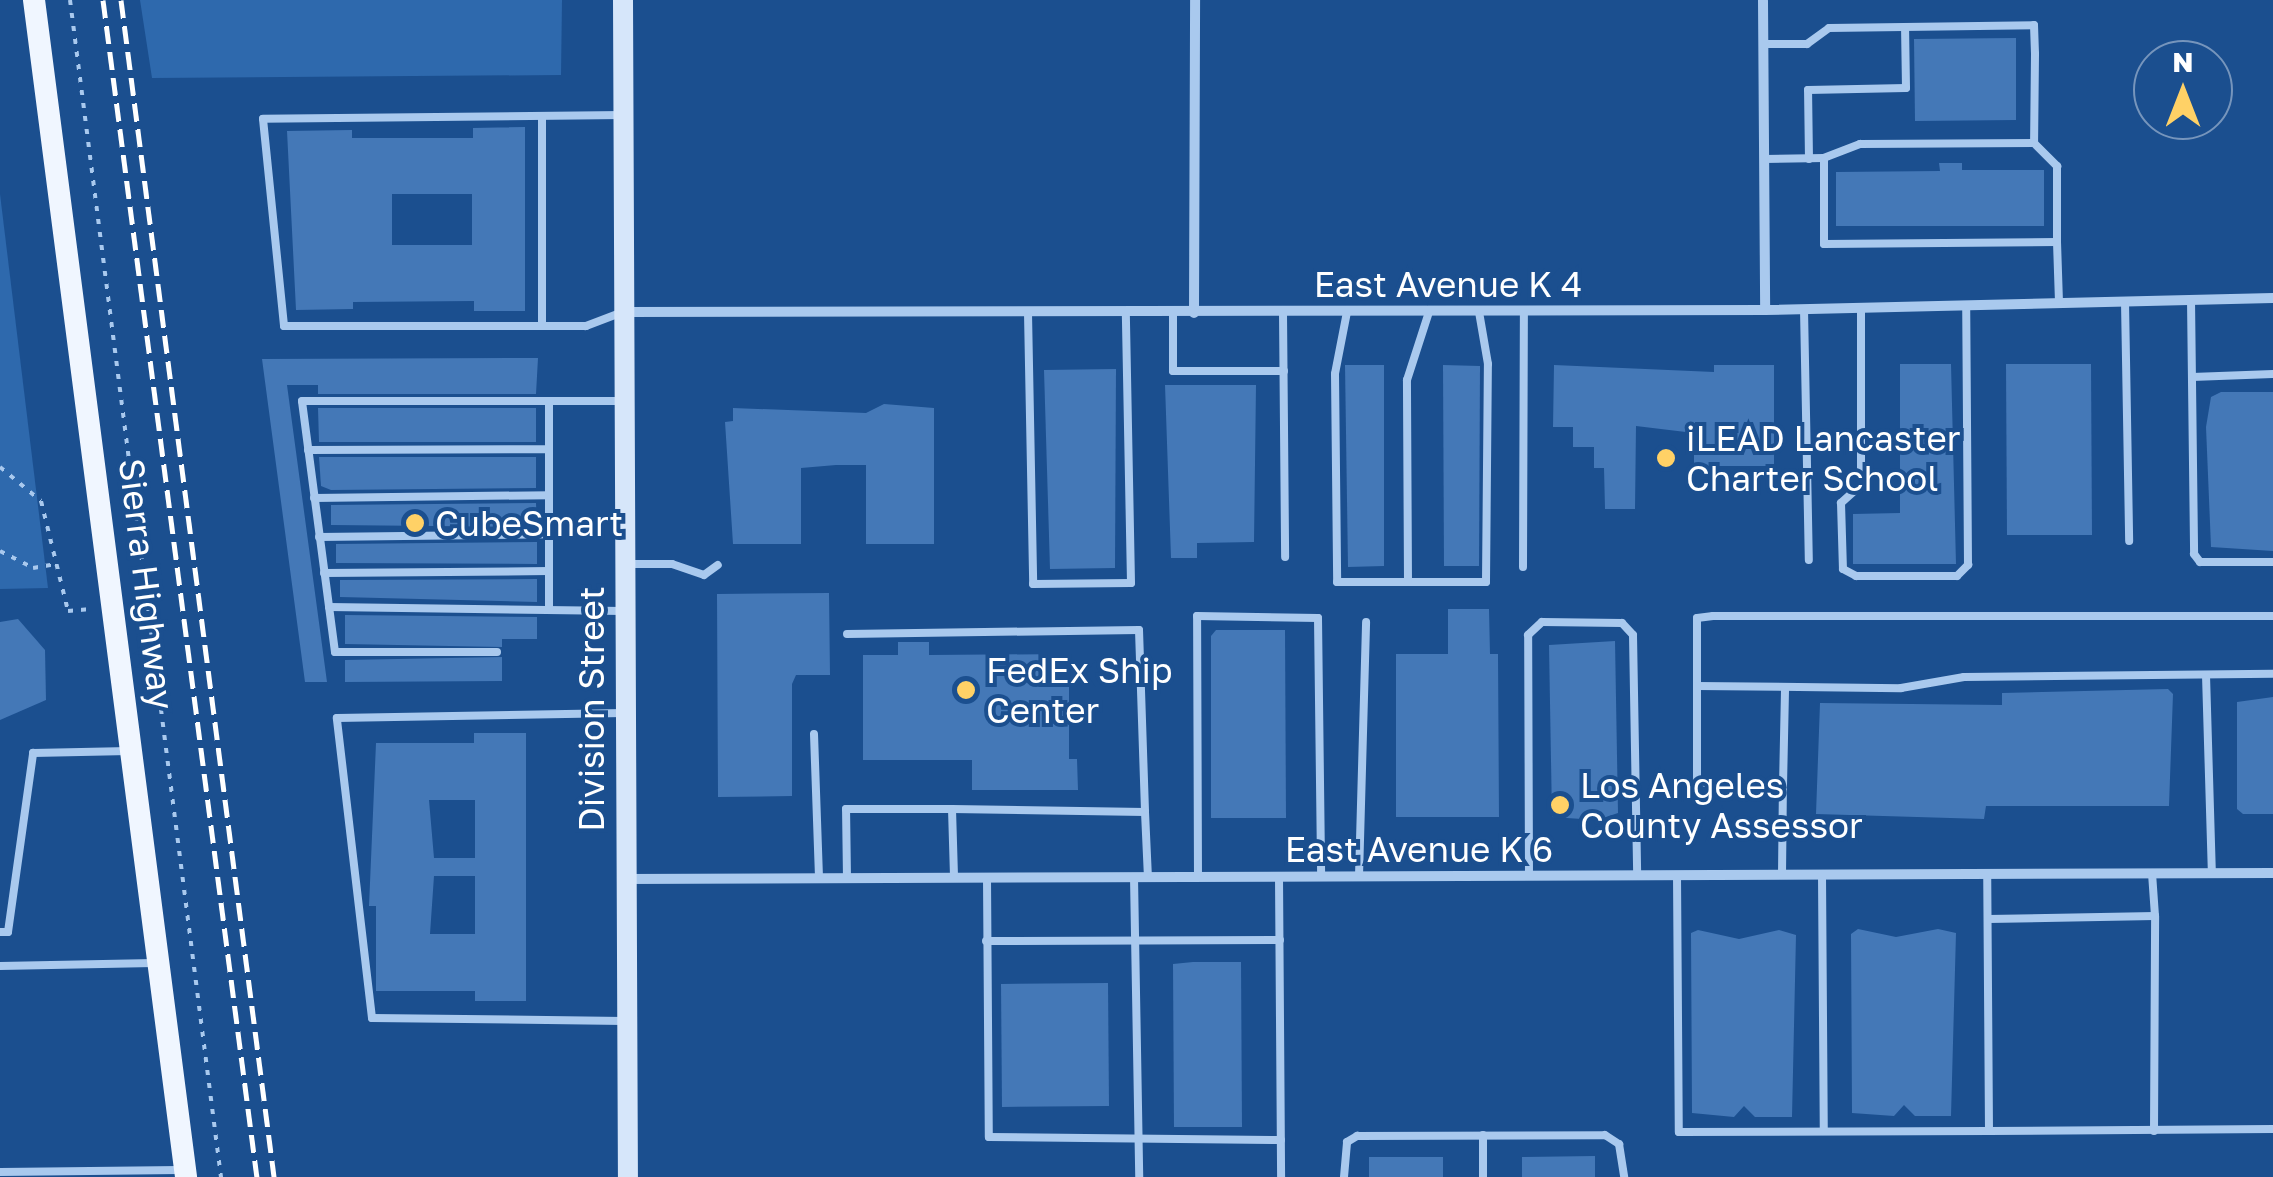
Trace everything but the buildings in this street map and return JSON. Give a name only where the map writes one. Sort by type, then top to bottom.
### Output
[{"type":"main road","name":"Sierra Highway","points":[[34,0],[117,608],[186,1174]]},
{"type":"main road","name":"Division Street","points":[[623,0],[628,1177]]},
{"type":"street","points":[[1194,313],[1195,0]]},
{"type":"street","points":[[1761,0],[1765,310]]},
{"type":"street","name":"East Avenue K 4","points":[[623,312],[1765,310],[2273,298]]},
{"type":"street","name":"East Avenue K 6","points":[[624,879],[2273,873]]},
{"type":"lane","points":[[1764,44],[1807,44],[1829,28],[2034,25],[2034,143],[2056,166],[2059,303]]},
{"type":"lane","points":[[1809,158],[1808,90],[1906,88],[1905,27]]},
{"type":"lane","points":[[623,115],[263,119],[284,326],[586,326],[623,312]]},
{"type":"lane","points":[[542,116],[542,326]]},
{"type":"lane","points":[[1764,159],[1824,158],[1860,144],[2034,143]]},
{"type":"lane","points":[[1824,158],[1824,244],[2057,242]]},
{"type":"lane","points":[[2191,300],[2194,554],[2200,562],[2273,562]]},
{"type":"lane","points":[[2125,302],[2129,541]]},
{"type":"lane","points":[[1861,308],[1861,485],[1841,503],[1843,569],[1856,576],[1957,576],[1968,565],[1966,306]]},
{"type":"lane","points":[[1804,309],[1809,560]]},
{"type":"lane","points":[[1347,312],[1335,374],[1337,582],[1486,582],[1488,364],[1479,312]]},
{"type":"lane","points":[[1408,582],[1408,380],[1428,312]]},
{"type":"lane","points":[[1523,567],[1524,312]]},
{"type":"lane","points":[[1028,313],[1033,584],[1131,583],[1126,313]]},
{"type":"lane","points":[[1173,313],[1173,371],[1284,371]]},
{"type":"lane","points":[[1283,313],[1286,556]]},
{"type":"lane","points":[[2192,376],[2273,374]]},
{"type":"lane","points":[[548,610],[549,400]]},
{"type":"lane","points":[[496,652],[335,652],[302,401],[623,401]]},
{"type":"lane","points":[[308,450],[549,449]]},
{"type":"lane","points":[[314,498],[549,496]]},
{"type":"lane","points":[[320,537],[548,534]]},
{"type":"lane","points":[[624,564],[672,564],[704,576],[718,565]]},
{"type":"lane","points":[[324,573],[548,571]]},
{"type":"lane","points":[[328,607],[624,611]]},
{"type":"lane","points":[[1198,877],[1196,616],[1318,618],[1321,876]]},
{"type":"lane","points":[[1783,786],[1703,786],[1698,779],[1697,618],[2273,616]]},
{"type":"lane","points":[[1359,876],[1366,622]]},
{"type":"lane","points":[[1529,876],[1528,635],[1542,622],[1622,623],[1633,635],[1638,875]]},
{"type":"lane","points":[[847,634],[1139,630],[1148,877]]},
{"type":"lane","points":[[1697,686],[2273,674]]},
{"type":"lane","points":[[2206,675],[2212,873]]},
{"type":"lane","points":[[1782,874],[1784,686]]},
{"type":"lane","points":[[624,713],[337,718],[372,1018],[626,1021]]},
{"type":"lane","points":[[814,734],[819,878]]},
{"type":"lane","points":[[0,932],[8,932],[32,753],[133,750]]},
{"type":"lane","points":[[847,878],[846,809],[1145,812]]},
{"type":"lane","points":[[952,809],[954,878]]},
{"type":"lane","points":[[2152,873],[2154,1131]]},
{"type":"lane","points":[[1822,874],[1824,1131]]},
{"type":"lane","points":[[1987,874],[1989,1130]]},
{"type":"lane","points":[[1677,875],[1679,1132],[2273,1130]]},
{"type":"lane","points":[[1134,877],[1139,1177]]},
{"type":"lane","points":[[1279,877],[1281,1177]]},
{"type":"lane","points":[[987,878],[989,1137],[1281,1140]]},
{"type":"lane","points":[[1988,919],[2155,916]]},
{"type":"lane","points":[[986,941],[1280,940]]},
{"type":"lane","points":[[0,966],[159,963]]},
{"type":"lane","points":[[1344,1177],[1347,1142],[1357,1136],[1605,1135],[1619,1144],[1624,1177]]},
{"type":"lane","points":[[1482,1136],[1483,1177]]},
{"type":"lane","points":[[0,1172],[186,1174]]},
{"type":"path","points":[[70,0],[221,1177]]},
{"type":"path","points":[[0,467],[41,501],[68,611],[117,608]]},
{"type":"path","points":[[0,550],[32,568],[57,564]]},
{"type":"shaded area","points":[[140,0],[562,0],[561,75],[152,78]]},
{"type":"shaded area","points":[[0,194],[48,588],[0,589]]},
{"type":"railway","points":[[103,0],[257,1177]]},
{"type":"railway","points":[[121,0],[274,1177]]},
{"type":"place","name":"iLEAD Lancaster Charter School","points":[[1666,458]]},
{"type":"place","name":"CubeSmart","points":[[415,523]]},
{"type":"place","name":"FedEx Ship Center","points":[[966,690]]},
{"type":"place","name":"Los Angeles County Assessor","points":[[1560,805]]}]
